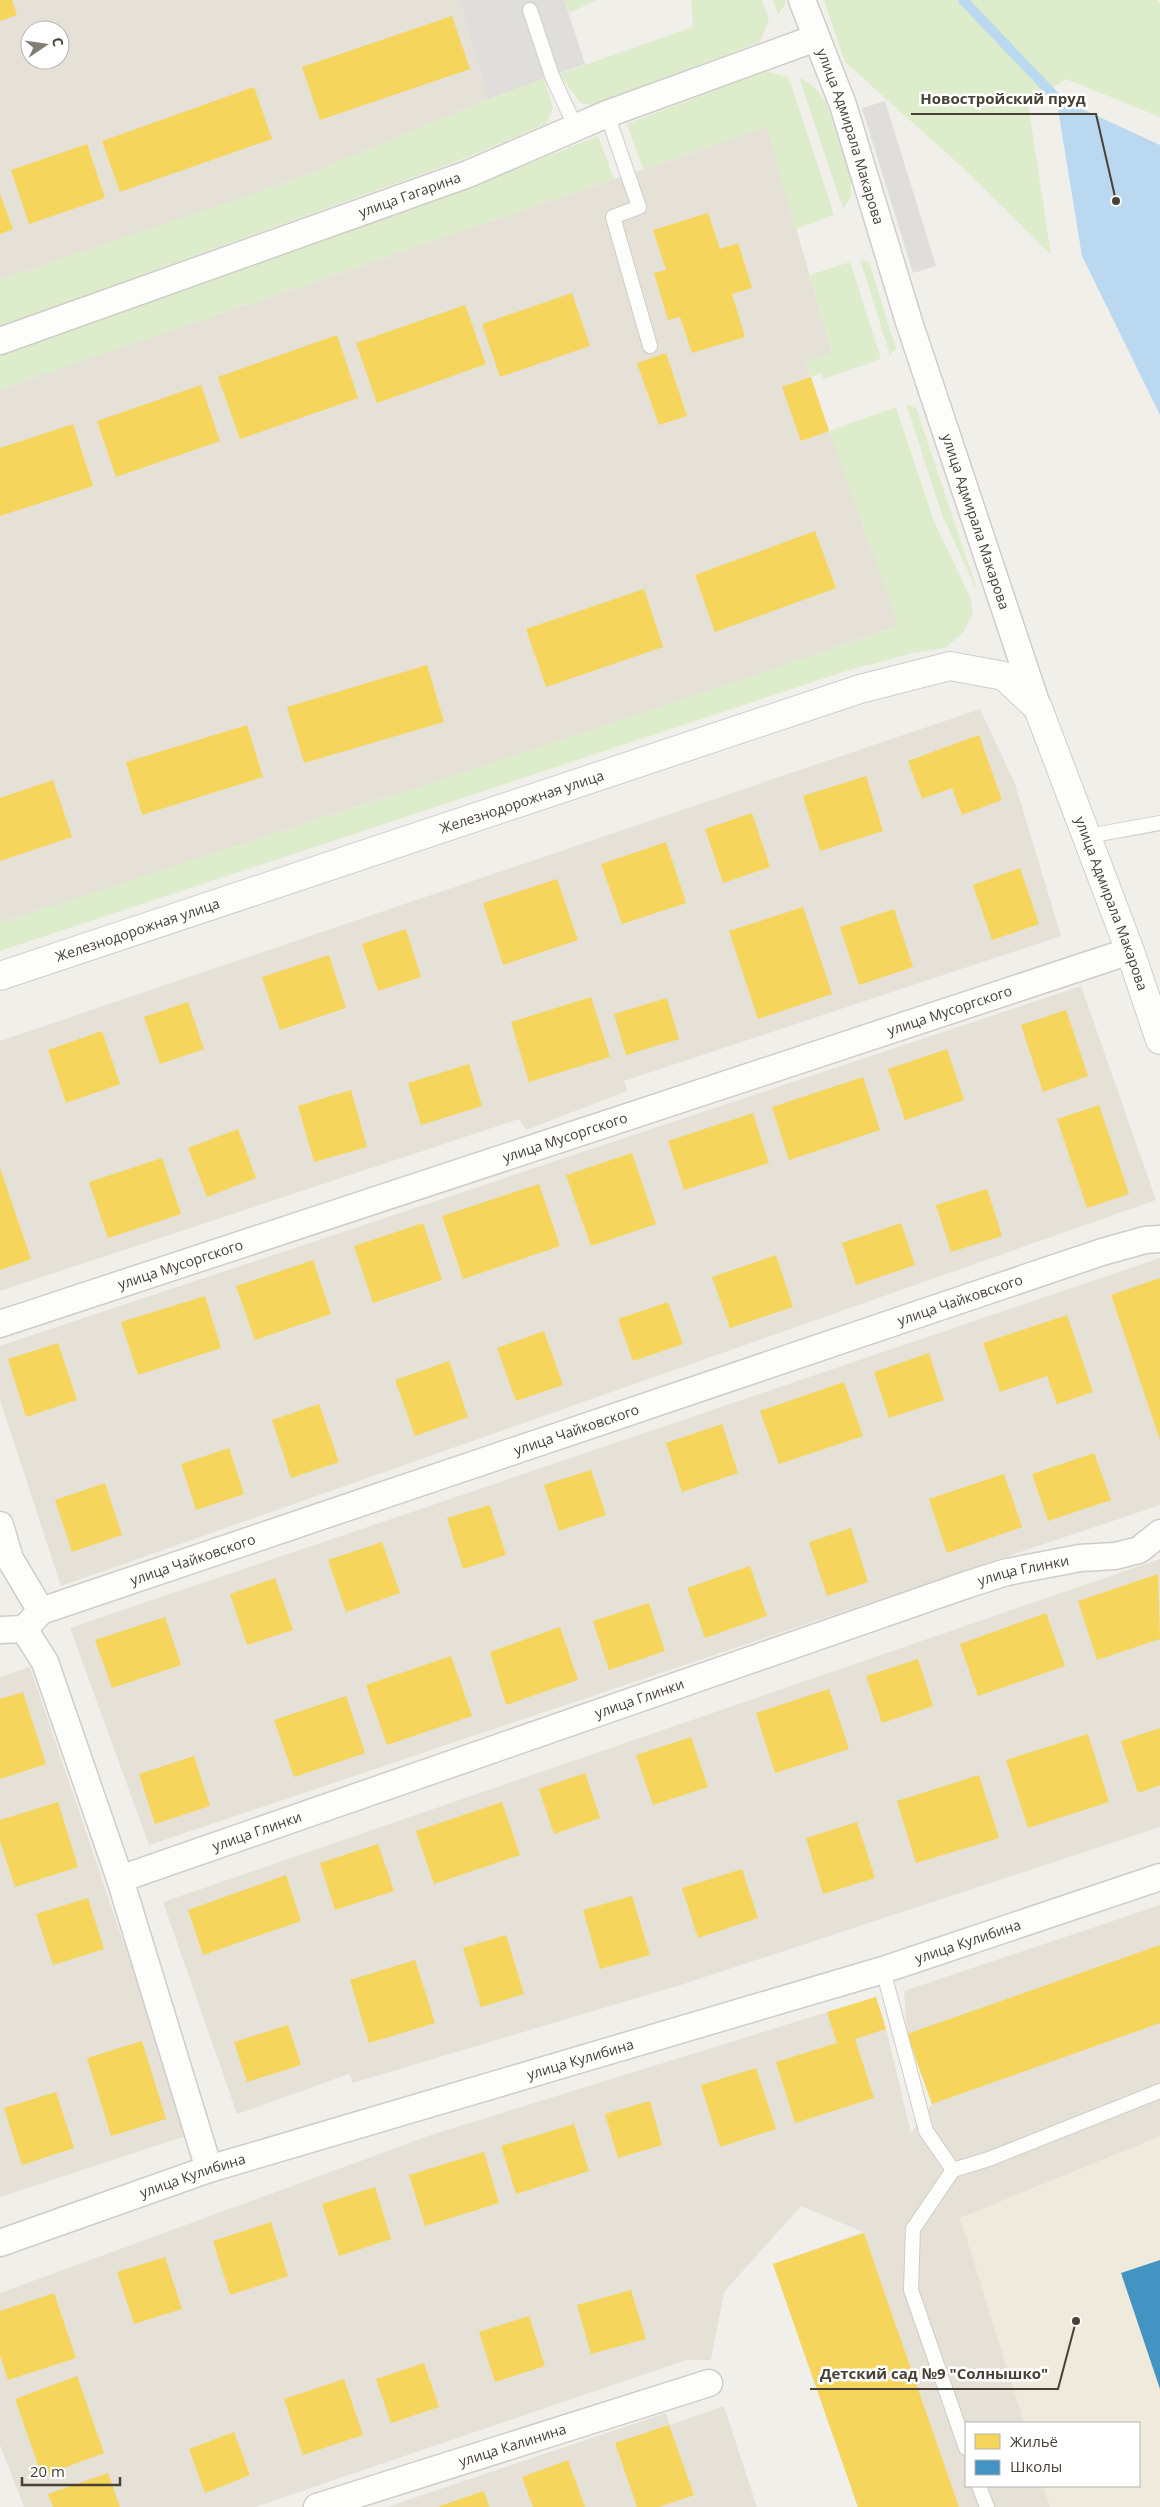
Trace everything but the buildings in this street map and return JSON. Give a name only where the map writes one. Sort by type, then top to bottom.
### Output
[{"type":"street","name":"улица Адмирала Макарова","points":[[802,0],[843,105],[909,322],[1038,708],[1088,836],[1160,1040]]},
{"type":"street","name":"улица Гагарина","points":[[0,341],[468,174],[607,114],[816,38]]},
{"type":"street","name":"Железнодорожная улица","points":[[0,976],[860,689],[950,666],[1004,676],[1038,708]]},
{"type":"street","name":"улица Мусоргского","points":[[0,1324],[1130,951]]},
{"type":"street","name":"улица Чайковского","points":[[22,1624],[1102,1252],[1145,1240],[1160,1240]]},
{"type":"street","points":[[0,1524],[5,1568],[22,1624],[45,1662],[120,1879],[209,2169]]},
{"type":"street","name":"улица Глинки","points":[[120,1879],[969,1584],[1008,1572],[1080,1558],[1115,1556],[1139,1550],[1160,1532]]},
{"type":"street","name":"улица Кулибина","points":[[0,2243],[209,2169],[883,1970],[1160,1877]]},
{"type":"street","name":"улица Калинина","points":[[317,2507],[709,2383]]},
{"type":"lane","points":[[530,10],[552,76],[576,128]]},
{"type":"lane","points":[[607,114],[639,207],[613,217],[650,346]]},
{"type":"lane","points":[[1088,836],[1160,823]]},
{"type":"lane","points":[[883,1970],[926,2131],[953,2170]]},
{"type":"lane","points":[[965,2445],[911,2290],[913,2228],[953,2170],[989,2159],[1160,2091]]},
{"type":"lane","points":[[980,2487],[987,2507]]},
{"type":"shaded area","points":[[0,0],[459,0],[488,99],[305,176],[0,280]]},
{"type":"shaded area","points":[[459,0],[564,0],[585,64],[488,99]]},
{"type":"shaded area","points":[[885,101],[936,266],[913,273],[862,108]]},
{"type":"shaded area","points":[[767,127],[832,353],[805,363],[899,626],[513,756],[0,923],[0,389]]},
{"type":"shaded area","points":[[980,709],[1015,784],[1061,936],[624,1081],[627,1091],[526,1130],[519,1119],[0,1291],[0,1041]]},
{"type":"shaded area","points":[[1081,986],[1156,1200],[61,1586],[0,1400],[0,1346]]},
{"type":"shaded area","points":[[1160,1258],[1160,1505],[149,1845],[70,1628]]},
{"type":"shaded area","points":[[1160,1559],[1160,1827],[687,1983],[353,2083],[349,2074],[237,2114],[163,1902]]},
{"type":"shaded area","points":[[30,1667],[189,2135],[0,2197],[0,1677]]},
{"type":"shaded area","points":[[1160,1905],[1160,2507],[858,2507],[773,2264],[863,2232],[801,2206],[724,2292],[711,2360],[686,2360],[255,2507],[24,2507],[0,2445],[0,2293],[434,2134],[876,1997],[886,2029],[911,2133],[932,2104],[907,2034],[904,1991]]},
{"type":"shaded area","points":[[1160,2136],[1160,2507],[1050,2507],[1043,2487],[1140,2487],[1140,2422],[1024,2422],[960,2218]]},
{"type":"shaded area","points":[[724,2406],[757,2507],[387,2507],[666,2413],[670,2425]]},
{"type":"green space","points":[[564,0],[597,0],[569,13]]},
{"type":"green space","points":[[691,0],[762,0],[769,19],[760,42],[592,105],[581,103],[559,74],[693,27]]},
{"type":"green space","points":[[773,0],[785,0],[786,3],[778,15]]},
{"type":"green space","points":[[824,0],[1156,0],[1160,4],[1160,117],[1066,79],[1028,103],[1051,255],[961,166],[845,62]]},
{"type":"green space","points":[[765,71],[787,77],[790,81],[834,215],[795,229],[767,127],[643,169],[627,124]]},
{"type":"green space","points":[[799,77],[814,87],[826,102],[851,179],[851,197],[843,209]]},
{"type":"green space","points":[[544,79],[553,108],[546,124],[466,158],[0,326],[0,280],[305,176],[488,99]]},
{"type":"green space","points":[[598,136],[614,179],[0,389],[0,355],[478,184]]},
{"type":"green space","points":[[860,259],[869,262],[896,349],[890,355]]},
{"type":"green space","points":[[850,262],[881,359],[823,379],[821,373],[811,377],[805,363],[832,352],[810,275]]},
{"type":"green space","points":[[906,404],[916,408],[978,593],[943,517]]},
{"type":"green space","points":[[896,407],[934,521],[970,597],[973,613],[963,633],[945,648],[913,653],[846,671],[0,951],[0,923],[513,756],[899,626],[829,431]]},
{"type":"water","points":[[1056,97],[1160,145],[1160,415],[1082,256]]},
{"type":"waterway","points":[[963,0],[1064,106]]},
{"type":"place","name":"Новостройский пруд","points":[[1116,201]]},
{"type":"place","name":"Детский сад №9 \"Солнышко\"","points":[[1076,2321]]}]
